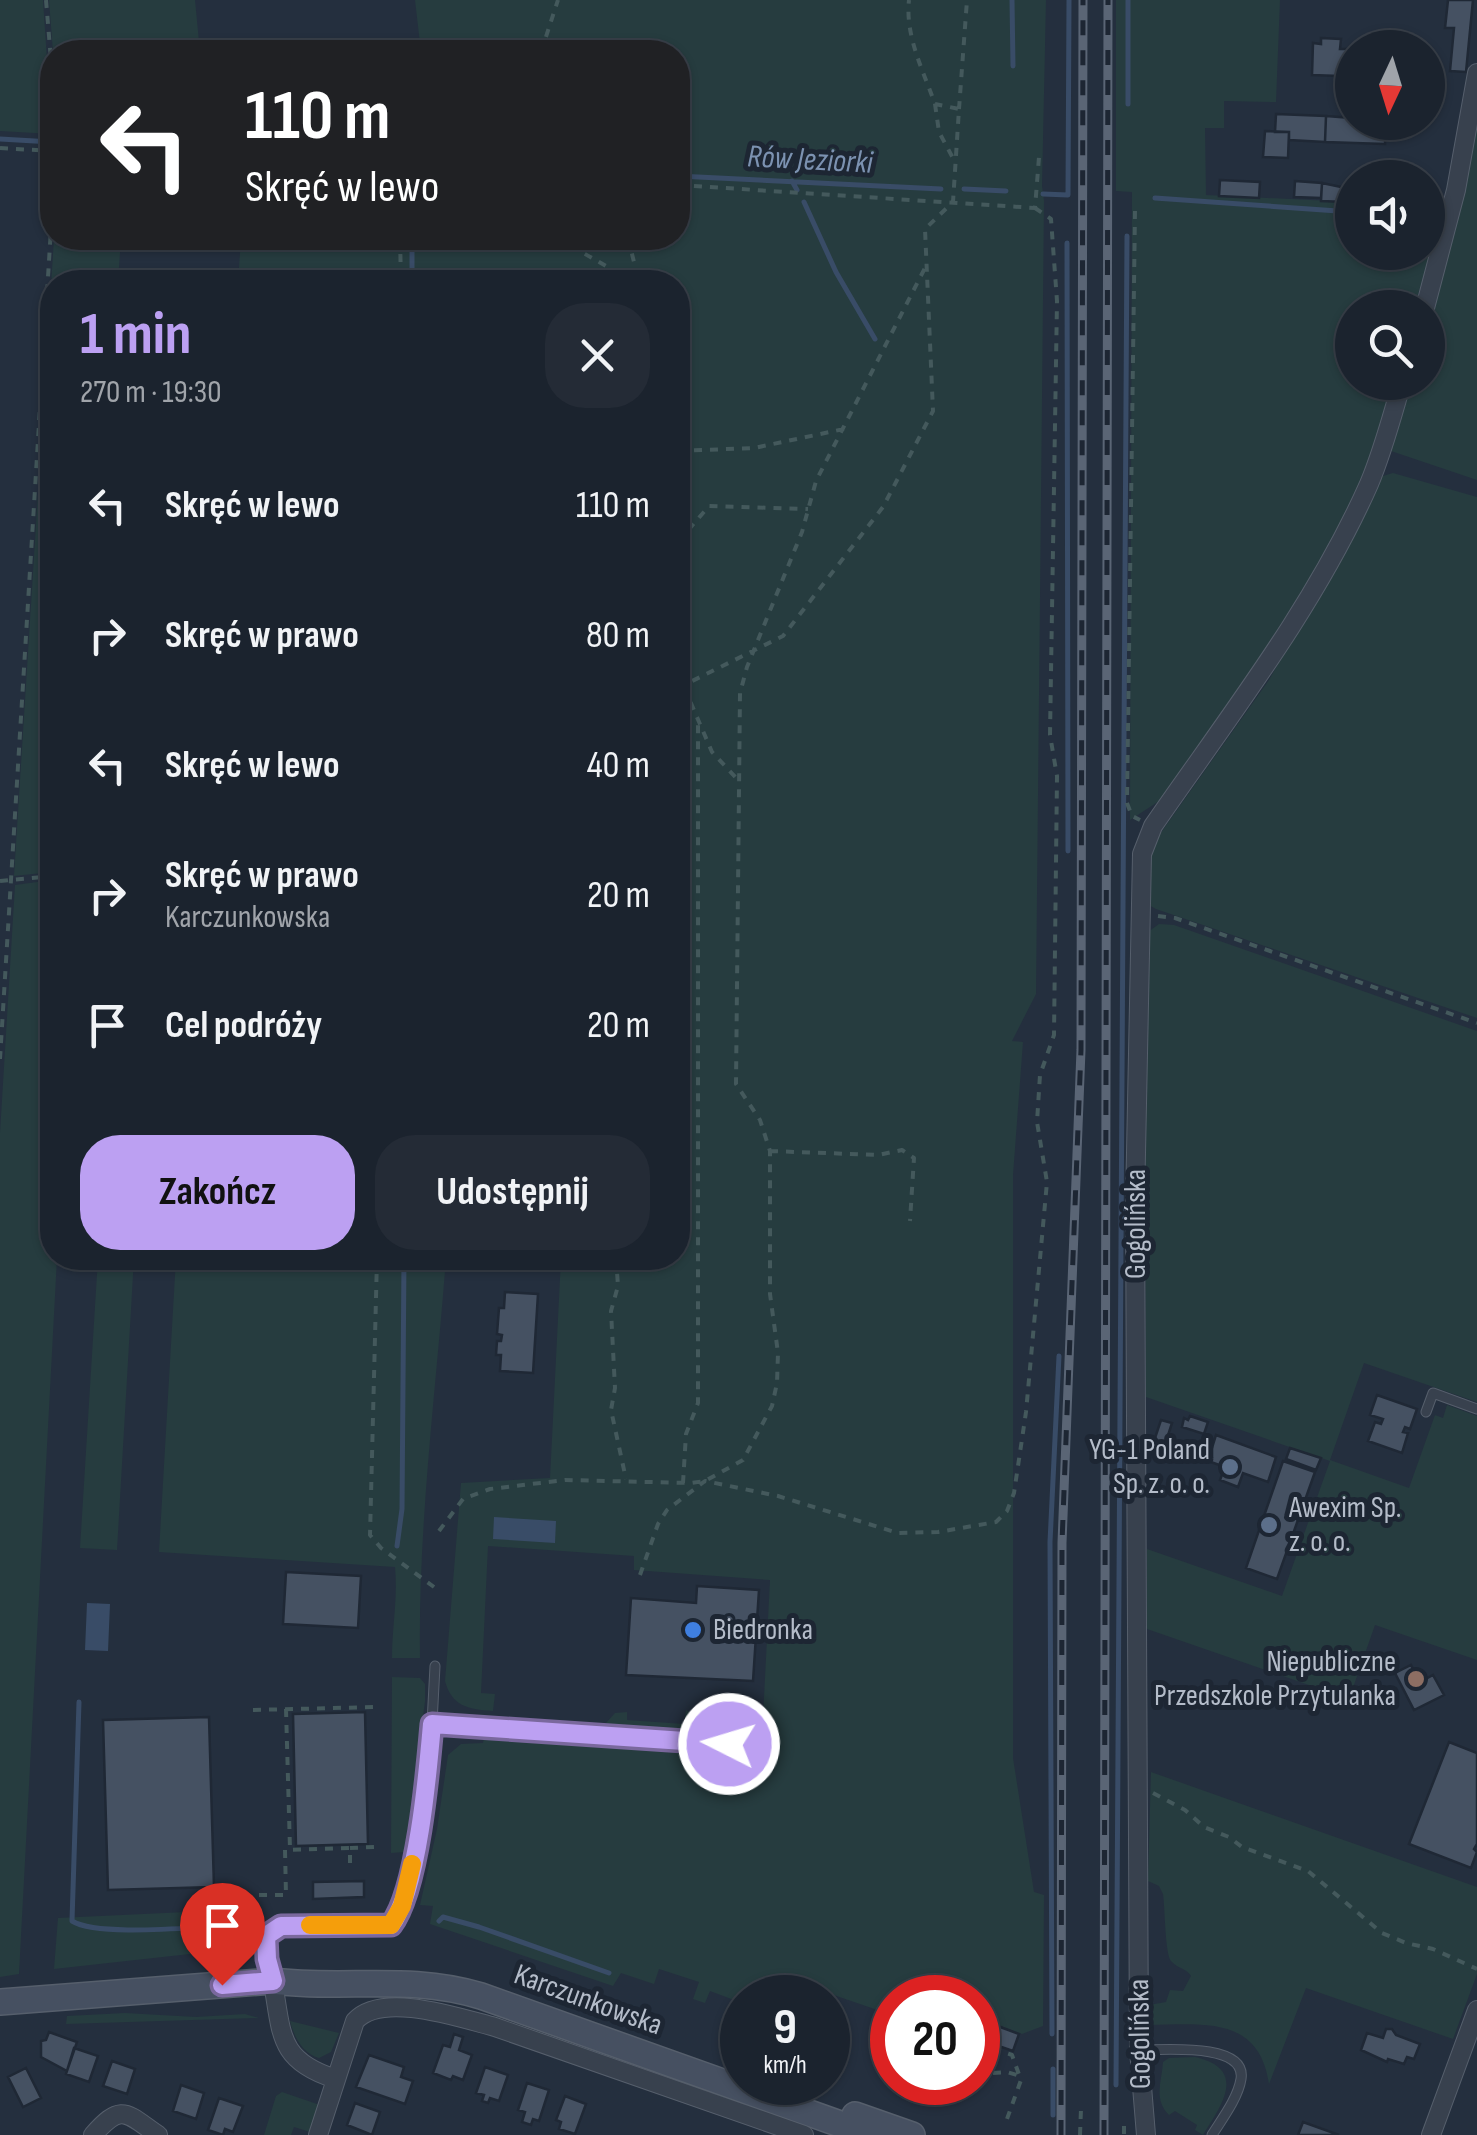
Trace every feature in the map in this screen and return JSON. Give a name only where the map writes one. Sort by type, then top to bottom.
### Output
[{"type":"street","points":[[1430,290],[1456,190],[1477,73]]},
{"type":"street","name":"Gogolińska","points":[[1146,2135],[1139,2050],[1136,1204],[1142,854],[1153,826],[1262,671],[1326,568],[1370,482],[1396,400]]},
{"type":"street","points":[[336,2079],[310,2070],[290,2053],[280,2032],[266,1936],[288,1925],[391,1925]]},
{"type":"street","name":"Karczunkowska","points":[[273,1981],[299,1970],[358,1967],[434,1974],[468,1982],[720,2069]]},
{"type":"street","name":"Karczunkowska","points":[[0,2002],[273,1981],[304,1985],[408,1982],[465,1991],[871,2135]]},
{"type":"street","name":"Karczunkowska","points":[[318,2135],[355,2021],[369,2010],[390,2007],[442,2013],[495,2027],[804,2135]]},
{"type":"street","points":[[1430,2135],[1477,2010]]},
{"type":"street","points":[[826,2105],[912,2135]]},
{"type":"street","points":[[93,2135],[110,2116],[122,2114],[158,2135]]},
{"type":"lane","points":[[1426,1412],[1433,1393],[1477,1409]]},
{"type":"lane","points":[[391,1925],[402,1906],[426,1790],[434,1666]]},
{"type":"lane","points":[[432,1724],[729,1744]]},
{"type":"lane","points":[[1139,2050],[1219,2052],[1235,2060],[1240,2068],[1240,2084],[1212,2135]]},
{"type":"path","points":[[46,0],[49,40]]},
{"type":"path","points":[[546,40],[558,0]]},
{"type":"path","points":[[909,0],[910,38],[935,104],[939,132],[956,162]]},
{"type":"path","points":[[690,682],[783,636],[883,506],[933,411],[925,229],[953,202],[967,0]]},
{"type":"path","points":[[935,104],[958,109]]},
{"type":"path","points":[[0,148],[40,150]]},
{"type":"path","points":[[1034,208],[1040,157]]},
{"type":"path","points":[[439,1531],[462,1500],[490,1489],[566,1480],[706,1481],[778,1496],[898,1534],[996,1522],[1007,1511],[1014,1493],[1026,1412],[1047,1182],[1037,1122],[1040,1075],[1054,1035],[1057,776],[1050,735],[1058,301],[1051,219],[1034,208],[690,187]]},
{"type":"path","points":[[1135,211],[1127,803],[1132,816],[1153,826]]},
{"type":"path","points":[[579,250],[615,270]]},
{"type":"path","points":[[640,1575],[667,1510],[743,1460],[772,1406],[777,1384],[778,1353],[770,1294],[770,1151],[760,1120],[736,1084],[740,693],[816,482],[927,264]]},
{"type":"path","points":[[0,1059],[40,403]]},
{"type":"path","points":[[690,451],[754,448],[844,429]]},
{"type":"path","points":[[690,528],[708,506],[808,509]]},
{"type":"path","points":[[690,705],[712,752],[739,781]]},
{"type":"path","points":[[683,1483],[686,1434],[698,1403],[698,720]]},
{"type":"path","points":[[0,881],[40,877]]},
{"type":"path","points":[[1174,918],[1477,1023]]},
{"type":"path","points":[[770,1151],[878,1155],[902,1150],[914,1158],[910,1221]]},
{"type":"path","points":[[376,1270],[370,1535],[381,1548],[434,1587]]},
{"type":"path","points":[[617,1270],[618,1286],[611,1311],[615,1388],[611,1410],[626,1479]]},
{"type":"path","points":[[252,1710],[376,1707]]},
{"type":"path","points":[[286,1709],[290,1850]]},
{"type":"path","points":[[1139,1786],[1242,1847],[1308,1871],[1382,1932],[1477,1968]]},
{"type":"path","points":[[350,1848],[350,1864]]},
{"type":"path","points":[[259,1896],[286,1896],[284,1850],[376,1848]]},
{"type":"path","points":[[1000,2051],[1012,2055],[1020,2076],[1006,2119]]},
{"type":"path","points":[[1000,2073],[1020,2076]]},
{"type":"path","points":[[1080,2135],[1081,2109]]},
{"type":"path","points":[[1124,2126],[1124,2135]]},
{"type":"green space","points":[[0,0],[43,0],[46,40],[40,40],[40,133],[0,131]]},
{"type":"green space","points":[[49,0],[195,0],[199,40],[52,40]]},
{"type":"green space","points":[[415,0],[1046,0],[1036,994],[1012,1041],[1023,1042],[1013,1175],[1013,1758],[1034,1892],[1044,1895],[1043,2026],[1022,2034],[1000,2026],[1000,1975],[870,1975],[870,2007],[850,2001],[850,1975],[720,1975],[720,1995],[710,1991],[705,2003],[693,1999],[699,1982],[659,1969],[654,1984],[621,1973],[613,1986],[430,1924],[433,1906],[420,1905],[448,1755],[461,1744],[483,1743],[484,1738],[731,1754],[763,1717],[770,1580],[634,1570],[634,1556],[488,1546],[481,1693],[495,1694],[493,1711],[462,1705],[445,1681],[461,1483],[550,1478],[560,1270],[690,1270],[690,270],[239,270],[240,250],[690,250],[690,40],[420,40]]},
{"type":"green space","points":[[1116,0],[1280,0],[1276,102],[1224,101],[1224,128],[1205,128],[1206,195],[1335,201],[1335,270],[1426,270],[1419,290],[1335,290],[1335,400],[1388,400],[1370,467],[1294,611],[1173,792],[1130,820],[1132,192],[1116,191]]},
{"type":"green space","points":[[1477,125],[1477,480],[1391,451],[1405,400],[1445,400],[1445,290],[1436,290],[1445,270]]},
{"type":"green space","points":[[53,250],[120,250],[119,270],[52,270]]},
{"type":"green space","points":[[40,461],[40,873],[14,876]]},
{"type":"green space","points":[[1393,473],[1477,497],[1477,1018],[1147,904],[1148,864],[1155,841],[1269,680],[1383,476]]},
{"type":"green space","points":[[40,882],[40,1270],[56,1270],[19,1974],[0,1977],[0,1133],[15,885]]},
{"type":"green space","points":[[1159,924],[1174,925],[1477,1031],[1477,1402],[1364,1363],[1330,1460],[1409,1488],[1435,1415],[1443,1418],[1447,1405],[1477,1416],[1477,1660],[1375,1625],[1349,1699],[1147,1629],[1147,1549],[1282,1596],[1330,1461],[1146,1397],[1144,1010],[1148,932]]},
{"type":"green space","points":[[97,1270],[133,1270],[117,1550],[80,1548]]},
{"type":"green space","points":[[175,1270],[445,1270],[425,1508],[420,1658],[392,1658],[395,1567],[159,1552]]},
{"type":"green space","points":[[392,1677],[420,1678],[425,1684],[425,1701],[405,1852],[391,1853]]},
{"type":"green space","points":[[686,1710],[696,1721],[694,1731],[686,1735],[612,1730],[606,1723],[615,1713],[627,1712],[627,1720],[684,1724]]},
{"type":"green space","points":[[1151,1772],[1477,1887],[1477,1974],[1453,2039],[1306,1988],[1269,2084],[1254,2046],[1241,2035],[1209,2025],[1149,2025],[1149,2005],[1166,2002],[1170,1990],[1183,1991],[1191,1976],[1169,1957],[1163,1894],[1159,1886],[1148,1881]]},
{"type":"green space","points":[[250,1909],[248,1936],[226,1940],[199,1953],[54,1969],[58,1918]]},
{"type":"green space","points":[[125,2013],[196,2017],[245,2014],[259,2018],[66,2024],[67,2016]]},
{"type":"green space","points":[[290,2021],[339,2033],[331,2052],[319,2058],[308,2053]]},
{"type":"green space","points":[[1195,2057],[1221,2070],[1226,2079],[1223,2100],[1203,2135],[1195,2130],[1197,2125],[1175,2111],[1169,2115],[1160,2096],[1163,2062],[1169,2058]]},
{"type":"green space","points":[[282,2092],[320,2105],[310,2132],[294,2127],[291,2135],[264,2135],[276,2096]]},
{"type":"water","points":[[494,1517],[556,1521],[555,1543],[493,1539]]},
{"type":"water","points":[[87,1603],[110,1604],[108,1651],[85,1650]]},
{"type":"building","points":[[1448,0],[1473,0],[1466,72],[1450,71],[1454,28],[1445,28]]},
{"type":"building","points":[[1321,38],[1335,39],[1335,76],[1312,75],[1313,43],[1321,44]]},
{"type":"building","points":[[1276,114],[1326,116],[1325,142],[1289,140],[1289,132],[1275,132]]},
{"type":"building","points":[[1326,116],[1335,117],[1335,140],[1385,140],[1385,144],[1325,142]]},
{"type":"building","points":[[1265,131],[1289,132],[1288,158],[1263,157]]},
{"type":"building","points":[[1220,180],[1260,182],[1259,198],[1219,196]]},
{"type":"building","points":[[1295,181],[1322,183],[1321,198],[1294,197]]},
{"type":"building","points":[[1322,183],[1335,186],[1335,202],[1321,201]]},
{"type":"building","points":[[505,1292],[538,1294],[533,1373],[500,1371],[501,1355],[496,1355],[497,1341],[501,1341],[502,1335],[497,1334]]},
{"type":"building","points":[[1377,1395],[1417,1409],[1410,1429],[1405,1427],[1403,1432],[1408,1433],[1402,1453],[1368,1441],[1375,1422],[1381,1424],[1383,1419],[1370,1415]]},
{"type":"building","points":[[1190,1416],[1208,1422],[1204,1434],[1182,1427],[1184,1418],[1188,1420]]},
{"type":"building","points":[[1161,1420],[1172,1423],[1163,1451],[1152,1447]]},
{"type":"building","points":[[1216,1435],[1276,1457],[1268,1482],[1243,1473],[1238,1487],[1220,1480],[1225,1467],[1208,1461]]},
{"type":"building","points":[[1290,1448],[1321,1458],[1316,1470],[1286,1459]]},
{"type":"building","points":[[1283,1461],[1315,1472],[1277,1579],[1246,1568]]},
{"type":"building","points":[[286,1572],[361,1576],[358,1628],[283,1624]]},
{"type":"building","name":"Biedronka","points":[[697,1586],[759,1590],[753,1681],[626,1675],[631,1598],[696,1603]]},
{"type":"building","points":[[1411,1665],[1420,1682],[1433,1675],[1444,1695],[1414,1710],[1395,1673]]},
{"type":"building","points":[[365,1712],[368,1844],[296,1846],[293,1714]]},
{"type":"building","points":[[209,1717],[214,1887],[108,1890],[103,1720]]},
{"type":"building","points":[[1449,1742],[1477,1753],[1477,1852],[1471,1868],[1409,1844]]},
{"type":"building","points":[[364,1881],[364,1897],[313,1899],[313,1882]]},
{"type":"building","points":[[1000,2027],[1019,2034],[1013,2051],[1000,2047]]},
{"type":"building","points":[[1386,2029],[1420,2044],[1414,2059],[1407,2057],[1404,2064],[1388,2059],[1387,2062],[1361,2050],[1367,2033],[1383,2038]]},
{"type":"building","points":[[49,2032],[77,2042],[67,2071],[41,2057],[41,2041],[46,2040]]},
{"type":"building","points":[[454,2034],[463,2037],[459,2050],[472,2055],[463,2080],[433,2073],[443,2045],[450,2047]]},
{"type":"building","points":[[74,2048],[98,2056],[89,2082],[66,2074]]},
{"type":"building","points":[[369,2055],[404,2067],[401,2077],[413,2081],[405,2104],[356,2087]]},
{"type":"building","points":[[112,2061],[135,2069],[127,2094],[103,2086]]},
{"type":"building","points":[[485,2067],[508,2075],[499,2101],[482,2101],[484,2095],[476,2093]]},
{"type":"building","points":[[26,2068],[41,2098],[23,2107],[8,2077]]},
{"type":"building","points":[[527,2083],[549,2090],[539,2121],[533,2119],[531,2125],[522,2122],[525,2112],[518,2110]]},
{"type":"building","points":[[181,2085],[204,2093],[196,2119],[173,2111]]},
{"type":"building","points":[[565,2096],[586,2104],[575,2134],[559,2129],[561,2122],[556,2120]]},
{"type":"building","points":[[219,2098],[243,2106],[233,2132],[225,2129],[223,2135],[208,2130]]},
{"type":"building","points":[[355,2103],[380,2112],[372,2135],[347,2125]]},
{"type":"building","points":[[1303,2122],[1339,2135],[1298,2135]]},
{"type":"waterway","points":[[1012,0],[1013,66]]},
{"type":"waterway","points":[[1043,194],[1068,195],[1069,0]]},
{"type":"waterway","points":[[1128,0],[1128,104]]},
{"type":"waterway","name":"Rów Jeziorki","points":[[0,139],[40,141]]},
{"type":"waterway","name":"Rów Jeziorki","points":[[690,177],[941,189]]},
{"type":"waterway","name":"Rów Jeziorki","points":[[792,181],[797,190]]},
{"type":"waterway","name":"Rów Jeziorki","points":[[964,189],[1006,191]]},
{"type":"waterway","name":"Rów Jeziorki","points":[[1155,198],[1335,211]]},
{"type":"waterway","points":[[804,202],[836,272],[875,339]]},
{"type":"waterway","points":[[1116,2085],[1127,236]]},
{"type":"waterway","points":[[1067,243],[1068,851]]},
{"type":"waterway","points":[[412,250],[412,270]]},
{"type":"waterway","points":[[397,1546],[402,1509],[404,1270]]},
{"type":"waterway","points":[[1052,2034],[1050,1542],[1059,1356]]},
{"type":"waterway","points":[[79,1702],[72,1921],[123,1930],[226,1926]]},
{"type":"waterway","points":[[439,1921],[443,1917],[479,1927],[609,1973]]},
{"type":"waterway","points":[[1053,2069],[1053,2115]]},
{"type":"railway","points":[[1061,2135],[1062,1543],[1081,1050],[1083,0]]},
{"type":"railway","points":[[1104,2135],[1108,0]]},
{"type":"slow traffic","points":[[310,1925],[391,1925],[402,1906],[412,1864]]},
{"type":"place","name":"YG-1 Poland Sp. z. o. o.","points":[[1230,1467]]},
{"type":"place","name":"Awexim Sp. z. o. o.","points":[[1269,1525]]},
{"type":"place","name":"Biedronka","points":[[693,1630]]},
{"type":"place","name":"Niepubliczne Przedszkole Przytulanka","points":[[1416,1679]]},
{"type":"route","points":[[222,1985],[273,1981],[266,1936],[281,1926],[379,1926],[391,1925],[397,1918],[426,1790],[432,1724],[729,1744]]}]
